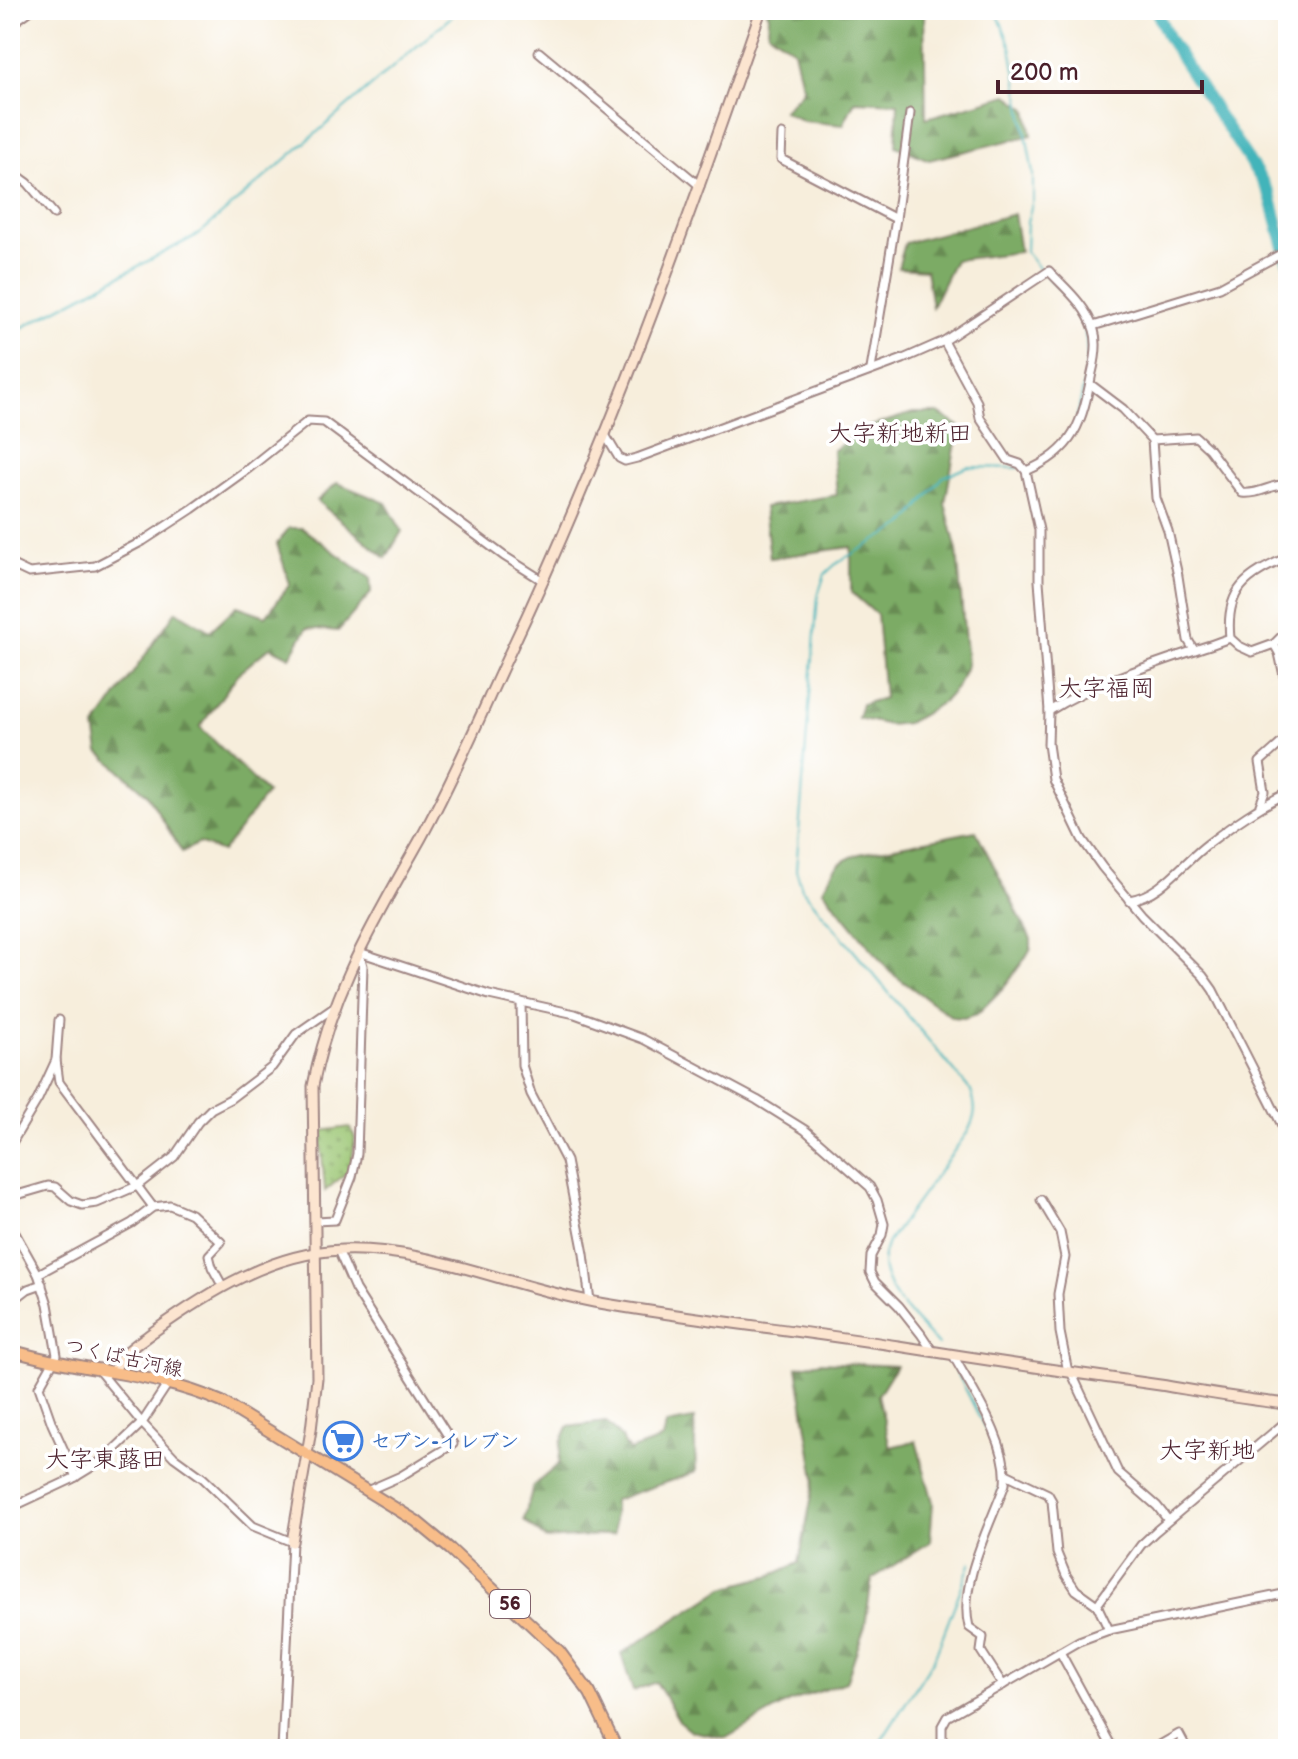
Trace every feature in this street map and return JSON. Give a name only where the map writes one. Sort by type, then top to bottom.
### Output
[{"type":"main road","name":"つくば古河線","points":[[10,1350],[170,1382],[222,1402],[369,1490],[416,1521],[450,1549],[559,1651],[597,1705],[617,1749]]},
{"type":"street","points":[[10,25],[31,10]]},
{"type":"street","points":[[282,1749],[292,1542],[317,1378],[313,1086],[332,1009],[393,886],[422,836],[559,546],[700,186],[761,10]]},
{"type":"street","points":[[539,52],[700,186]]},
{"type":"street","points":[[871,369],[910,113]]},
{"type":"street","points":[[782,134],[781,159],[896,219]]},
{"type":"street","points":[[10,170],[28,183],[54,214]]},
{"type":"street","points":[[1093,326],[1220,287],[1288,250]]},
{"type":"street","points":[[604,433],[619,458],[625,461],[903,359],[944,341],[1049,271],[1082,306],[1096,336],[1082,420],[1070,441],[1047,462],[1026,471]]},
{"type":"street","points":[[944,341],[977,402],[980,418],[1008,460],[1020,464],[1026,471],[1039,530],[1048,744],[1053,779],[1062,800],[1082,839],[1129,900],[1213,990],[1288,1137]]},
{"type":"street","points":[[1090,384],[1123,409],[1152,440],[1156,498],[1168,531],[1188,640],[1194,650]]},
{"type":"street","points":[[10,564],[29,573],[95,566],[143,541],[192,509],[308,421],[315,421],[324,422],[504,556],[542,580]]},
{"type":"street","points":[[1152,440],[1196,437],[1209,449],[1242,493],[1256,494],[1279,484],[1288,485]]},
{"type":"street","points":[[1288,557],[1265,567],[1247,580],[1232,601],[1228,615],[1230,638],[1252,652],[1274,644],[1288,630]]},
{"type":"street","points":[[1049,711],[1065,701],[1230,638]]},
{"type":"street","points":[[1274,644],[1288,694]]},
{"type":"street","points":[[1260,805],[1265,792],[1260,762],[1288,737]]},
{"type":"street","points":[[1129,900],[1140,899],[1160,887],[1208,844],[1260,805],[1288,793]]},
{"type":"street","points":[[359,952],[489,995],[575,1014],[643,1039],[757,1100],[805,1130],[870,1187],[884,1224],[871,1256],[870,1272],[933,1352]]},
{"type":"street","points":[[315,1221],[335,1220],[352,1177],[357,1154],[363,966],[359,952]]},
{"type":"street","points":[[521,1002],[522,1065],[531,1094],[566,1161],[590,1301]]},
{"type":"street","points":[[10,1197],[48,1186],[55,1187],[71,1201],[82,1205],[97,1203],[137,1186],[174,1157],[211,1109],[230,1099],[272,1067],[296,1034],[332,1009]]},
{"type":"street","points":[[59,1020],[56,1060],[59,1082],[153,1207]]},
{"type":"street","points":[[10,1146],[38,1099],[56,1060]]},
{"type":"street","points":[[1041,1200],[1060,1232],[1065,1257],[1058,1294],[1060,1332],[1069,1372],[1118,1472],[1157,1506],[1168,1520]]},
{"type":"street","points":[[38,1274],[132,1223],[153,1207],[170,1205],[191,1214],[221,1242],[209,1255],[223,1287]]},
{"type":"street","points":[[10,1224],[42,1284],[57,1355],[39,1387],[76,1477]]},
{"type":"street","points":[[338,1250],[355,1289],[453,1444],[401,1476],[369,1490]]},
{"type":"street","points":[[115,1370],[120,1359],[140,1342],[204,1297],[279,1262],[338,1250],[389,1251],[590,1301],[694,1319],[1288,1404]]},
{"type":"street","points":[[10,1303],[28,1289],[42,1284]]},
{"type":"street","points":[[953,1355],[1001,1446],[1006,1474],[970,1580],[965,1612],[969,1627],[983,1637],[981,1651],[1003,1685]]},
{"type":"street","points":[[100,1368],[107,1382],[174,1457],[203,1478],[253,1526],[292,1542]]},
{"type":"street","points":[[10,1508],[76,1477],[109,1456],[142,1423],[170,1382]]},
{"type":"street","points":[[1097,1605],[1141,1545],[1288,1420]]},
{"type":"street","points":[[1006,1474],[1048,1494],[1052,1501],[1057,1553],[1066,1575],[1076,1590],[1097,1605],[1109,1630]]},
{"type":"street","points":[[942,1749],[945,1719],[1079,1641],[1109,1630],[1288,1593]]},
{"type":"street","points":[[1060,1652],[1113,1749]]},
{"type":"street","points":[[1153,1749],[1179,1734],[1187,1749]]},
{"type":"green space","points":[[766,10],[924,10],[926,118],[1008,95],[1027,109],[1032,135],[929,160],[896,146],[898,103],[855,101],[843,125],[803,121],[783,111],[803,90],[794,50],[768,32],[769,15]]},
{"type":"green space","points":[[1014,214],[1020,252],[955,260],[932,307],[926,270],[898,268],[905,243]]},
{"type":"green space","points":[[913,413],[938,413],[959,426],[945,503],[957,551],[967,664],[957,687],[944,701],[907,723],[889,725],[858,718],[862,704],[884,698],[877,615],[851,592],[851,547],[770,558],[764,507],[837,495],[833,451],[865,428]]},
{"type":"green space","points":[[337,483],[386,503],[402,531],[386,558],[317,501]]},
{"type":"green space","points":[[289,528],[302,528],[370,578],[371,593],[338,631],[307,628],[290,657],[270,647],[239,673],[200,727],[267,793],[222,852],[199,843],[182,852],[147,794],[99,752],[95,727],[176,611],[210,631],[237,606],[266,616],[290,584],[277,544]]},
{"type":"green space","points":[[976,831],[1031,939],[1031,948],[1003,988],[977,1014],[964,1018],[952,1017],[890,972],[823,890],[836,867],[859,854]]},
{"type":"green space","points":[[350,1127],[355,1138],[351,1169],[325,1191],[320,1131]]},
{"type":"green space","points":[[821,1362],[896,1366],[878,1395],[890,1447],[916,1441],[933,1502],[930,1542],[872,1579],[865,1626],[846,1682],[789,1702],[726,1738],[691,1731],[680,1722],[656,1682],[633,1691],[621,1654],[724,1588],[772,1575],[799,1563],[815,1479],[797,1367]]},
{"type":"green space","points":[[694,1419],[696,1472],[614,1500],[614,1534],[546,1539],[524,1520],[533,1486],[559,1464],[561,1442],[568,1427],[606,1422],[621,1437],[629,1451],[663,1439],[666,1424]]},
{"type":"waterway","points":[[10,334],[199,234],[459,10]]},
{"type":"waterway","points":[[996,10],[1011,47],[1033,174],[1026,252],[1073,306],[1086,339],[1086,365],[1077,417]]},
{"type":"waterway","points":[[1156,10],[1169,39],[1270,195],[1288,262]]},
{"type":"waterway","points":[[938,1345],[895,1296],[885,1273],[883,1259],[888,1242],[967,1133],[974,1117],[974,1102],[971,1091],[802,889],[796,870],[818,595],[825,574],[838,562],[905,524],[943,477],[968,467],[1018,468]]},
{"type":"waterway","points":[[952,1362],[998,1454]]},
{"type":"waterway","points":[[998,1493],[1002,1480]]},
{"type":"waterway","points":[[876,1749],[934,1659],[971,1562]]},
{"type":"place","name":"セブン-イレブン","points":[[343,1441]]},
{"type":"district","name":"大字新地新田","points":[[900,433]]},
{"type":"district","name":"大字福岡","points":[[1106,688]]},
{"type":"district","name":"大字新地","points":[[1207,1450]]},
{"type":"district","name":"大字東蕗田","points":[[105,1459]]}]
